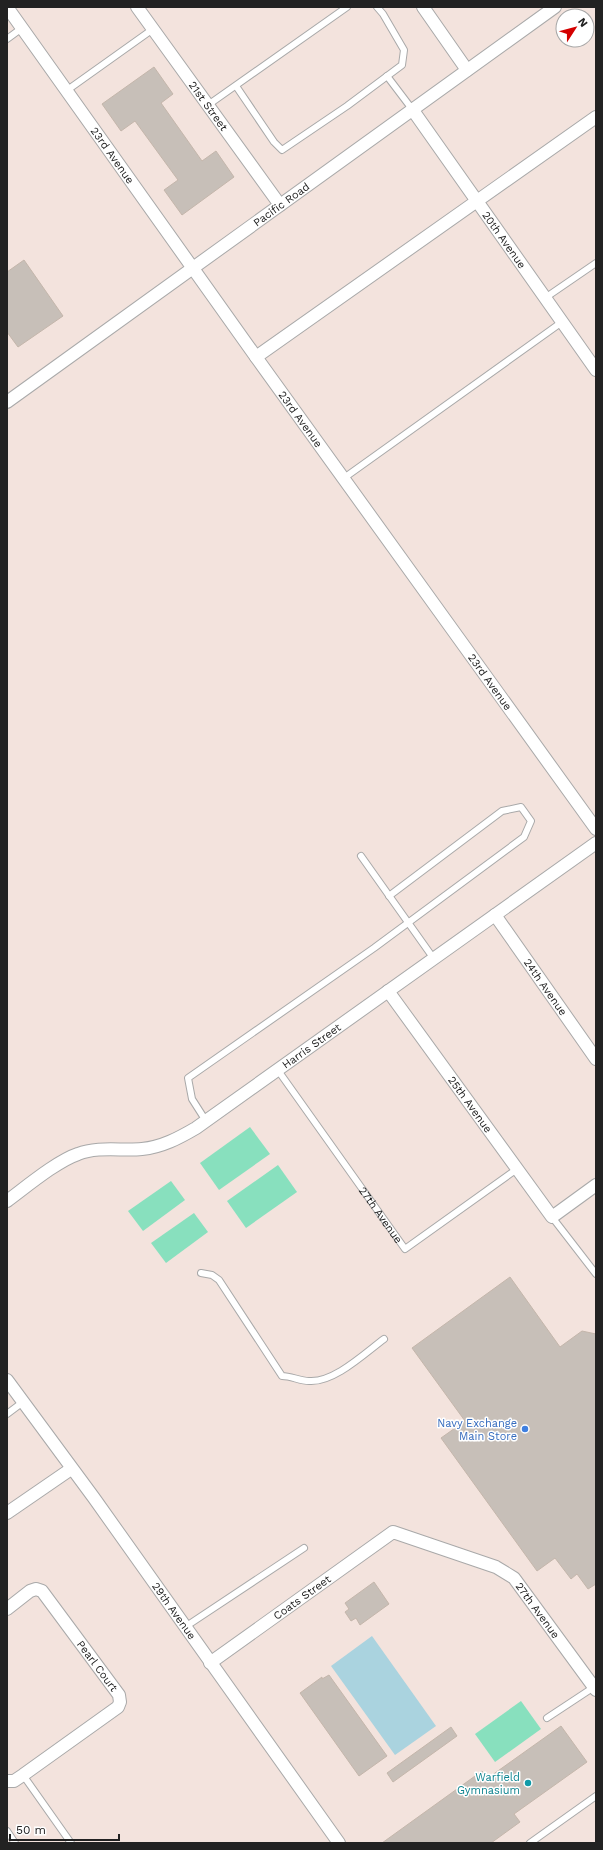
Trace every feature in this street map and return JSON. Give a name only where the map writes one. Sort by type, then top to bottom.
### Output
[{"type":"street","name":"23rd Avenue","points":[[7,7],[256,357],[596,828]]},
{"type":"street","name":"21st Street","points":[[137,7],[280,205]]},
{"type":"street","points":[[423,7],[467,70]]},
{"type":"street","name":"Pacific Road","points":[[7,402],[555,7]]},
{"type":"street","name":"20th Avenue","points":[[412,109],[596,370]]},
{"type":"street","points":[[256,357],[596,117]]},
{"type":"street","name":"Harris Street","points":[[7,1201],[66,1159],[79,1153],[92,1150],[152,1147],[177,1139],[206,1121],[596,842]]},
{"type":"street","name":"24th Avenue","points":[[495,915],[596,1058]]},
{"type":"street","name":"25th Avenue","points":[[388,991],[552,1217]]},
{"type":"street","points":[[552,1217],[596,1185]]},
{"type":"street","name":"29th Avenue","points":[[7,1380],[71,1469],[94,1498],[210,1664],[339,1843]]},
{"type":"street","points":[[7,1513],[71,1469]]},
{"type":"street","name":"Coats Street","points":[[210,1664],[393,1532]]},
{"type":"street","name":"27th Avenue","points":[[393,1532],[496,1567],[514,1578],[595,1688]]},
{"type":"street","name":"Pearl Court","points":[[7,1609],[30,1591],[36,1589],[42,1591],[119,1695],[120,1702],[118,1707],[23,1775],[14,1781],[7,1781]]},
{"type":"lane","points":[[208,105],[347,7]]},
{"type":"lane","points":[[236,86],[274,142],[282,150],[402,65],[404,50],[383,14],[377,7]]},
{"type":"lane","points":[[7,39],[22,28]]},
{"type":"lane","points":[[66,91],[153,29]]},
{"type":"lane","points":[[387,76],[412,109]]},
{"type":"lane","points":[[545,298],[596,263]]},
{"type":"lane","points":[[344,478],[562,322]]},
{"type":"lane","points":[[206,1121],[192,1099],[188,1078],[408,922],[524,837],[531,821],[520,807],[502,810],[390,896]]},
{"type":"lane","points":[[361,856],[434,959]]},
{"type":"lane","name":"27th Avenue","points":[[277,1069],[405,1249],[517,1169]]},
{"type":"lane","points":[[552,1217],[596,1274]]},
{"type":"lane","points":[[201,1273],[212,1274],[219,1280],[282,1376],[309,1381],[321,1380],[333,1376],[384,1339]]},
{"type":"lane","points":[[7,1414],[23,1402]]},
{"type":"lane","points":[[185,1627],[304,1548]]},
{"type":"lane","points":[[548,1718],[595,1688]]},
{"type":"lane","points":[[23,1775],[71,1843]]},
{"type":"lane","points":[[530,1843],[596,1796]]},
{"type":"lane","points":[[7,1831],[15,1843]]},
{"type":"shaded area","points":[[7,7],[596,7],[596,1843],[7,1843]]},
{"type":"green space","points":[[250,1127],[270,1154],[219,1190],[200,1163]]},
{"type":"green space","points":[[278,1165],[297,1192],[246,1228],[227,1201]]},
{"type":"green space","points":[[171,1181],[185,1200],[143,1231],[128,1211]]},
{"type":"green space","points":[[194,1213],[208,1232],[166,1263],[151,1243]]},
{"type":"green space","points":[[521,1701],[541,1729],[495,1762],[475,1734]]},
{"type":"water","points":[[372,1636],[436,1726],[395,1755],[331,1666]]},
{"type":"building","points":[[154,67],[173,94],[161,103],[202,161],[216,151],[234,177],[182,215],[164,190],[178,180],[135,121],[121,131],[102,104]]},
{"type":"building","points":[[24,260],[63,316],[18,347],[7,332],[7,272]]},
{"type":"building","name":"Navy Exchange Main Store","points":[[510,1277],[560,1347],[582,1331],[596,1334],[596,1584],[588,1589],[577,1574],[571,1579],[555,1558],[537,1571],[441,1438],[465,1421],[412,1348]]},
{"type":"building","points":[[374,1582],[389,1604],[360,1625],[356,1618],[351,1621],[345,1612],[349,1609],[345,1603]]},
{"type":"building","points":[[329,1675],[387,1756],[359,1776],[300,1693],[322,1677],[322,1679]]},
{"type":"building","name":"Warfield Gymnasium","points":[[561,1726],[587,1762],[514,1814],[520,1822],[491,1843],[382,1843],[482,1771],[488,1778]]},
{"type":"building","points":[[451,1727],[457,1736],[393,1782],[387,1773]]},
{"type":"place","name":"Navy Exchange Main Store","points":[[525,1429]]},
{"type":"place","name":"Warfield Gymnasium","points":[[528,1783]]}]
